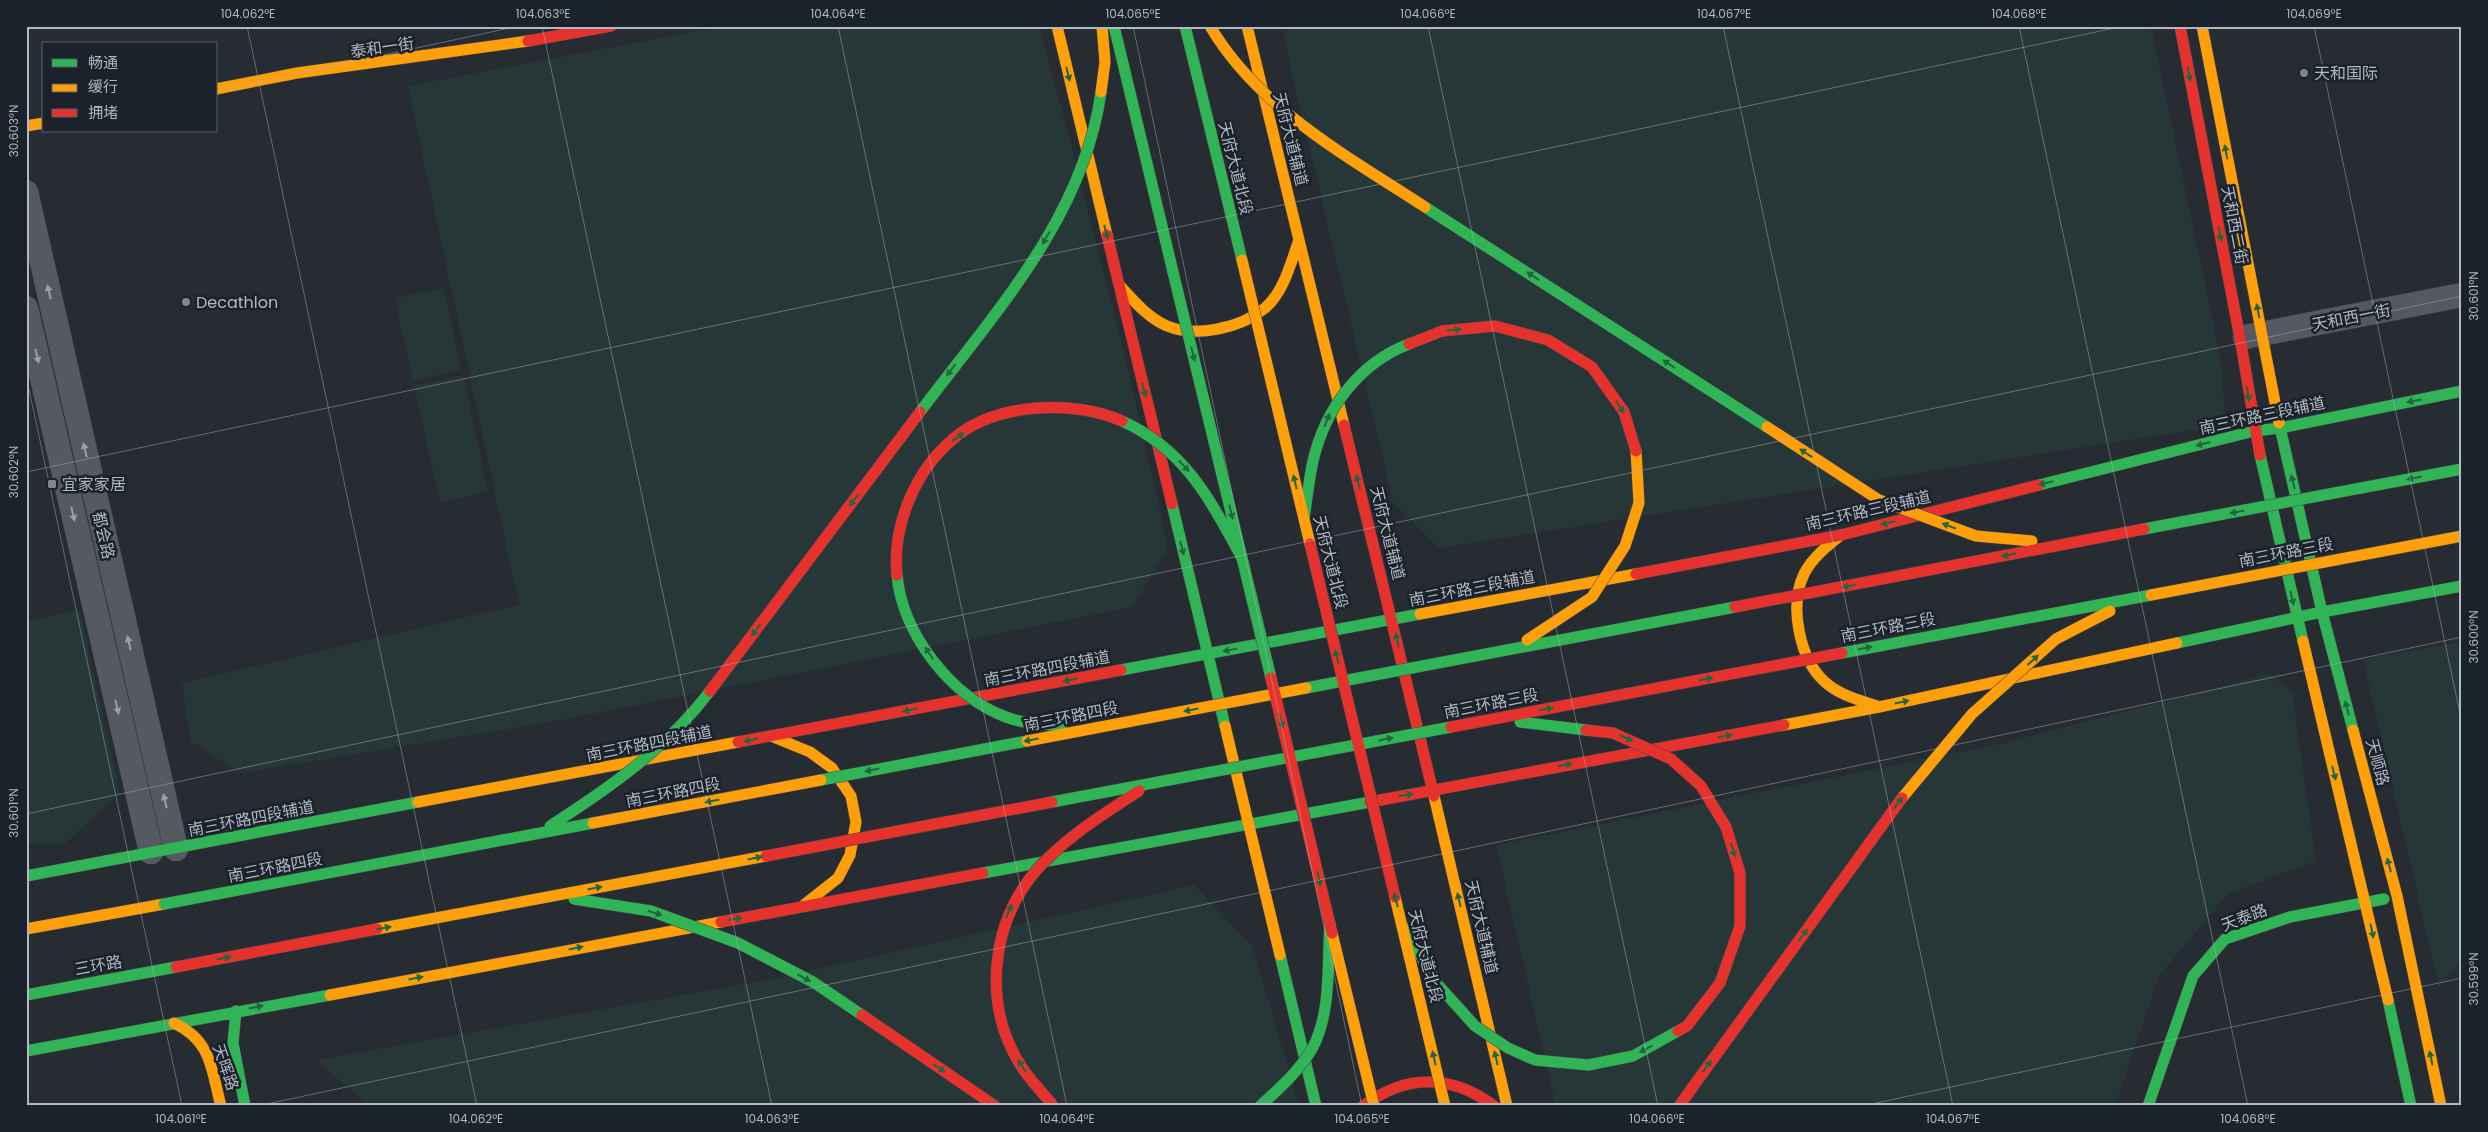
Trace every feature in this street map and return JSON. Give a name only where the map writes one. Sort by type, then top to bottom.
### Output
[{"type":"main road","name":"泰和一街","points":[[218,89],[297,74],[509,45],[611,26]]},
{"type":"main road","points":[[1057,26],[1316,1106]]},
{"type":"main road","points":[[539,834],[609,788],[660,746],[696,711],[1033,261],[1074,189],[1097,122],[1105,62],[1102,26]]},
{"type":"main road","points":[[1114,26],[1374,1106]]},
{"type":"main road","name":"天府大道北段","points":[[1185,26],[1445,1106]]},
{"type":"main road","points":[[1210,26],[1218,42],[1254,84],[1323,141],[1879,500],[1976,536],[2066,544]]},
{"type":"main road","name":"天府大道辅道","points":[[1247,26],[1392,619],[1507,1106]]},
{"type":"main road","name":"天和西二街","points":[[2180,26],[2251,336],[2280,428]]},
{"type":"main road","name":"天和西二街","points":[[2202,26],[2251,336],[2254,431]]},
{"type":"main road","points":[[26,126],[42,123]]},
{"type":"main road","points":[[1119,285],[1141,309],[1167,326],[1202,332],[1233,326],[1265,308],[1282,285],[1299,240]]},
{"type":"main road","points":[[1304,518],[1314,460],[1329,414],[1362,371],[1398,348],[1442,331],[1495,326],[1548,340],[1592,368],[1624,412],[1637,456],[1639,504],[1625,546],[1592,597],[1548,628],[1509,650]]},
{"type":"main road","name":"南三环路三段辅道","points":[[1278,641],[1841,535],[2254,431],[2280,428],[2462,391]]},
{"type":"main road","points":[[1092,729],[1017,721],[986,708],[956,684],[935,661],[913,629],[898,591],[896,546],[906,505],[924,472],[954,438],[988,420],[1036,407],[1081,408],[1119,420],[1167,449],[1196,479],[1242,558]]},
{"type":"main road","name":"天顺路","points":[[2280,428],[2322,612],[2397,896],[2442,1106]]},
{"type":"main road","points":[[2254,431],[2366,903],[2411,1106]]},
{"type":"main road","points":[[1509,650],[2462,469]]},
{"type":"main road","points":[[1841,535],[1816,556],[1802,576],[1797,608],[1801,638],[1817,674],[1845,696],[1879,707]]},
{"type":"main road","name":"南三环路三段","points":[[1151,783],[2462,536]]},
{"type":"main road","points":[[26,1052],[236,1011],[1879,707],[2322,612],[2462,586]]},
{"type":"main road","points":[[1679,1106],[1913,782],[1972,714],[2056,639],[2138,597]]},
{"type":"main road","name":"南三环路四段辅道","points":[[26,876],[1278,641]]},
{"type":"main road","name":"南三环路四段","points":[[26,929],[1509,650]]},
{"type":"main road","points":[[1402,925],[1438,985],[1475,1026],[1508,1048],[1535,1060],[1588,1065],[1633,1056],[1687,1026],[1720,983],[1740,926],[1740,873],[1726,827],[1701,786],[1671,759],[1613,732],[1491,719]]},
{"type":"main road","points":[[771,736],[810,752],[832,768],[851,796],[856,822],[850,856],[838,878],[802,906]]},
{"type":"main road","points":[[556,896],[1151,783]]},
{"type":"main road","points":[[1054,1106],[1021,1066],[1001,1025],[995,980],[996,952],[1008,909],[1026,882],[1059,846],[1092,821],[1151,783]]},
{"type":"main road","points":[[556,896],[651,911],[738,943],[813,982],[995,1106]]},
{"type":"main road","name":"三环路","points":[[26,994],[556,896]]},
{"type":"main road","name":"天泰路","points":[[2148,1106],[2193,976],[2225,939],[2290,917],[2397,896]]},
{"type":"main road","points":[[1260,1106],[1282,1087],[1314,1043],[1323,1006],[1330,923]]},
{"type":"main road","name":"天晖路","points":[[236,1011],[233,1043],[245,1106]]},
{"type":"main road","name":"天晖路","points":[[174,1023],[191,1031],[206,1049],[221,1106]]},
{"type":"main road","points":[[1363,1106],[1374,1096],[1394,1087],[1424,1080],[1459,1085],[1485,1098],[1494,1106]]},
{"type":"street","name":"都会路","points":[[26,192],[176,849]]},
{"type":"street","name":"天和西一街","points":[[2251,336],[2462,295]]},
{"type":"street","name":"都会路","points":[[26,308],[151,852]]},
{"type":"shaded area","points":[[723,26],[1040,26],[1122,343],[1168,547],[1133,607],[551,722],[241,773],[190,741],[182,683],[519,605],[408,86]]},
{"type":"shaded area","points":[[1281,26],[2151,26],[2220,355],[2226,425],[1439,548],[1393,502]]},
{"type":"shaded area","points":[[444,288],[461,370],[413,381],[395,298]]},
{"type":"shaded area","points":[[463,375],[488,492],[440,503],[414,386]]},
{"type":"shaded area","points":[[80,610],[120,793],[64,844],[26,844],[26,621]]},
{"type":"shaded area","points":[[2462,642],[2462,959],[2439,987],[2363,659]]},
{"type":"shaded area","points":[[2269,674],[2292,692],[2316,861],[2228,894],[2159,976],[2115,1106],[1556,1106],[1496,845],[2000,744]]},
{"type":"shaded area","points":[[1194,885],[1252,945],[1299,1106],[369,1106],[316,1060],[772,979]]},
{"type":"traffic: fast","points":[[1114,26],[1173,272]]},
{"type":"traffic: fast","points":[[1185,26],[1242,260]]},
{"type":"traffic: fast","points":[[920,412],[1005,301],[1056,223],[1076,181],[1091,138],[1101,92]]},
{"type":"traffic: fast","points":[[1425,207],[1767,427]]},
{"type":"traffic: fast","points":[[1173,272],[1271,678]]},
{"type":"traffic: fast","points":[[1304,518],[1313,461],[1326,423],[1335,406],[1360,376],[1375,363],[1391,352],[1409,344]]},
{"type":"traffic: fast","points":[[2039,485],[2254,431],[2280,428],[2462,391]]},
{"type":"traffic: fast","points":[[1122,421],[1163,446],[1180,462],[1207,497],[1242,558]]},
{"type":"traffic: fast","points":[[2279,423],[2322,612],[2353,730]]},
{"type":"traffic: fast","points":[[2260,455],[2303,641]]},
{"type":"traffic: fast","points":[[2144,529],[2462,469]]},
{"type":"traffic: fast","points":[[1172,504],[1225,726]]},
{"type":"traffic: fast","points":[[897,575],[908,619],[919,640],[949,679],[966,695],[986,708],[1006,717],[1027,722],[1062,726]]},
{"type":"traffic: fast","points":[[2177,643],[2322,612],[2462,586]]},
{"type":"traffic: fast","points":[[1842,653],[2151,595]]},
{"type":"traffic: fast","points":[[1306,688],[1735,607]]},
{"type":"traffic: fast","points":[[1121,670],[1420,614]]},
{"type":"traffic: fast","points":[[550,826],[636,766],[675,731],[710,691]]},
{"type":"traffic: fast","points":[[1520,722],[1586,730]]},
{"type":"traffic: fast","points":[[1052,802],[1451,727]]},
{"type":"traffic: fast","points":[[821,780],[1027,741]]},
{"type":"traffic: fast","points":[[26,876],[418,802]]},
{"type":"traffic: fast","points":[[983,873],[1370,802]]},
{"type":"traffic: fast","points":[[164,904],[593,823]]},
{"type":"traffic: fast","points":[[574,899],[651,911],[738,943],[813,982],[862,1015]]},
{"type":"traffic: fast","points":[[2148,1106],[2193,976],[2225,939],[2290,917],[2384,899]]},
{"type":"traffic: fast","points":[[1260,1106],[1301,1065],[1312,1049],[1318,1035],[1326,1003],[1330,923]]},
{"type":"traffic: fast","points":[[1402,925],[1438,985],[1475,1026],[1508,1048],[1535,1060],[1588,1065],[1633,1056],[1678,1031]]},
{"type":"traffic: fast","points":[[1280,955],[1316,1106]]},
{"type":"traffic: fast","points":[[26,995],[176,967]]},
{"type":"traffic: fast","points":[[26,1051],[330,995]]},
{"type":"traffic: fast","points":[[2388,1000],[2411,1106]]},
{"type":"traffic: fast","points":[[236,1011],[233,1043],[245,1106]]},
{"type":"traffic: slow","points":[[1057,26],[1107,235]]},
{"type":"traffic: slow","points":[[1101,92],[1105,62],[1102,26]]},
{"type":"traffic: slow","points":[[1210,26],[1230,55],[1253,82],[1279,106],[1335,149],[1425,207]]},
{"type":"traffic: slow","points":[[1247,26],[1344,425]]},
{"type":"traffic: slow","points":[[2202,26],[2279,423]]},
{"type":"traffic: slow","points":[[218,89],[297,73],[528,41]]},
{"type":"traffic: slow","points":[[26,126],[42,123]]},
{"type":"traffic: slow","points":[[1120,286],[1147,314],[1167,326],[1191,331],[1204,331],[1231,326],[1255,315],[1272,301],[1286,276],[1299,240]]},
{"type":"traffic: slow","points":[[1242,260],[1310,544]]},
{"type":"traffic: slow","points":[[1767,427],[1879,500],[1976,536],[2032,541]]},
{"type":"traffic: slow","points":[[1527,640],[1592,597],[1625,546],[1639,503],[1636,451]]},
{"type":"traffic: slow","points":[[1841,535],[1825,548],[1804,574],[1797,601],[1799,631],[1809,660],[1825,682],[1843,694],[1877,706]]},
{"type":"traffic: slow","points":[[2151,595],[2462,536]]},
{"type":"traffic: slow","points":[[1420,614],[1636,574]]},
{"type":"traffic: slow","points":[[1902,798],[1972,714],[2056,639],[2110,611]]},
{"type":"traffic: slow","points":[[2303,641],[2388,1000]]},
{"type":"traffic: slow","points":[[1784,725],[1879,707],[2177,643]]},
{"type":"traffic: slow","points":[[1027,741],[1306,688]]},
{"type":"traffic: slow","points":[[1225,726],[1280,955]]},
{"type":"traffic: slow","points":[[2353,730],[2397,896],[2441,1106]]},
{"type":"traffic: slow","points":[[771,736],[810,752],[832,768],[851,796],[856,822],[850,855],[838,878],[805,904]]},
{"type":"traffic: slow","points":[[418,802],[738,742]]},
{"type":"traffic: slow","points":[[593,823],[821,780]]},
{"type":"traffic: slow","points":[[1434,796],[1507,1106]]},
{"type":"traffic: slow","points":[[377,929],[766,856]]},
{"type":"traffic: slow","points":[[1395,897],[1445,1106]]},
{"type":"traffic: slow","points":[[26,929],[164,904]]},
{"type":"traffic: slow","points":[[330,995],[721,922]]},
{"type":"traffic: slow","points":[[1332,933],[1374,1106]]},
{"type":"traffic: slow","points":[[174,1023],[187,1030],[203,1047],[212,1068],[221,1106]]},
{"type":"traffic: jam","points":[[528,41],[611,26]]},
{"type":"traffic: jam","points":[[2180,26],[2240,338],[2260,455]]},
{"type":"traffic: jam","points":[[1107,235],[1172,504]]},
{"type":"traffic: jam","points":[[1409,344],[1442,331],[1495,326],[1548,340],[1592,367],[1624,412],[1636,451]]},
{"type":"traffic: jam","points":[[897,575],[896,556],[898,538],[909,501],[917,483],[939,452],[970,427],[990,418],[1035,408],[1081,409],[1122,421]]},
{"type":"traffic: jam","points":[[710,691],[920,412]]},
{"type":"traffic: jam","points":[[1344,425],[1434,796]]},
{"type":"traffic: jam","points":[[1636,574],[1841,535],[2039,485]]},
{"type":"traffic: jam","points":[[1735,607],[2144,529]]},
{"type":"traffic: jam","points":[[1310,544],[1395,897]]},
{"type":"traffic: jam","points":[[1451,727],[1842,653]]},
{"type":"traffic: jam","points":[[738,742],[1121,670]]},
{"type":"traffic: jam","points":[[1271,678],[1332,933]]},
{"type":"traffic: jam","points":[[1370,802],[1784,725]]},
{"type":"traffic: jam","points":[[1586,730],[1613,733],[1671,759],[1701,786],[1726,827],[1740,873],[1740,926],[1720,983],[1687,1026],[1678,1031]]},
{"type":"traffic: jam","points":[[1052,1104],[1021,1066],[1009,1043],[1001,1018],[997,993],[997,967],[1001,942],[1008,918],[1019,894],[1034,873],[1070,838],[1139,791]]},
{"type":"traffic: jam","points":[[1679,1106],[1902,798]]},
{"type":"traffic: jam","points":[[766,856],[1052,802]]},
{"type":"traffic: jam","points":[[721,922],[983,873]]},
{"type":"traffic: jam","points":[[176,967],[377,929]]},
{"type":"traffic: jam","points":[[862,1015],[995,1106]]},
{"type":"traffic: jam","points":[[1363,1106],[1396,1088],[1428,1082],[1461,1088],[1494,1106]]},
{"type":"place","name":"天和国际","points":[[2304,73]]},
{"type":"place","name":"Decathlon","points":[[186,302]]},
{"type":"place","name":"宜家家居","points":[[52,484]]}]
